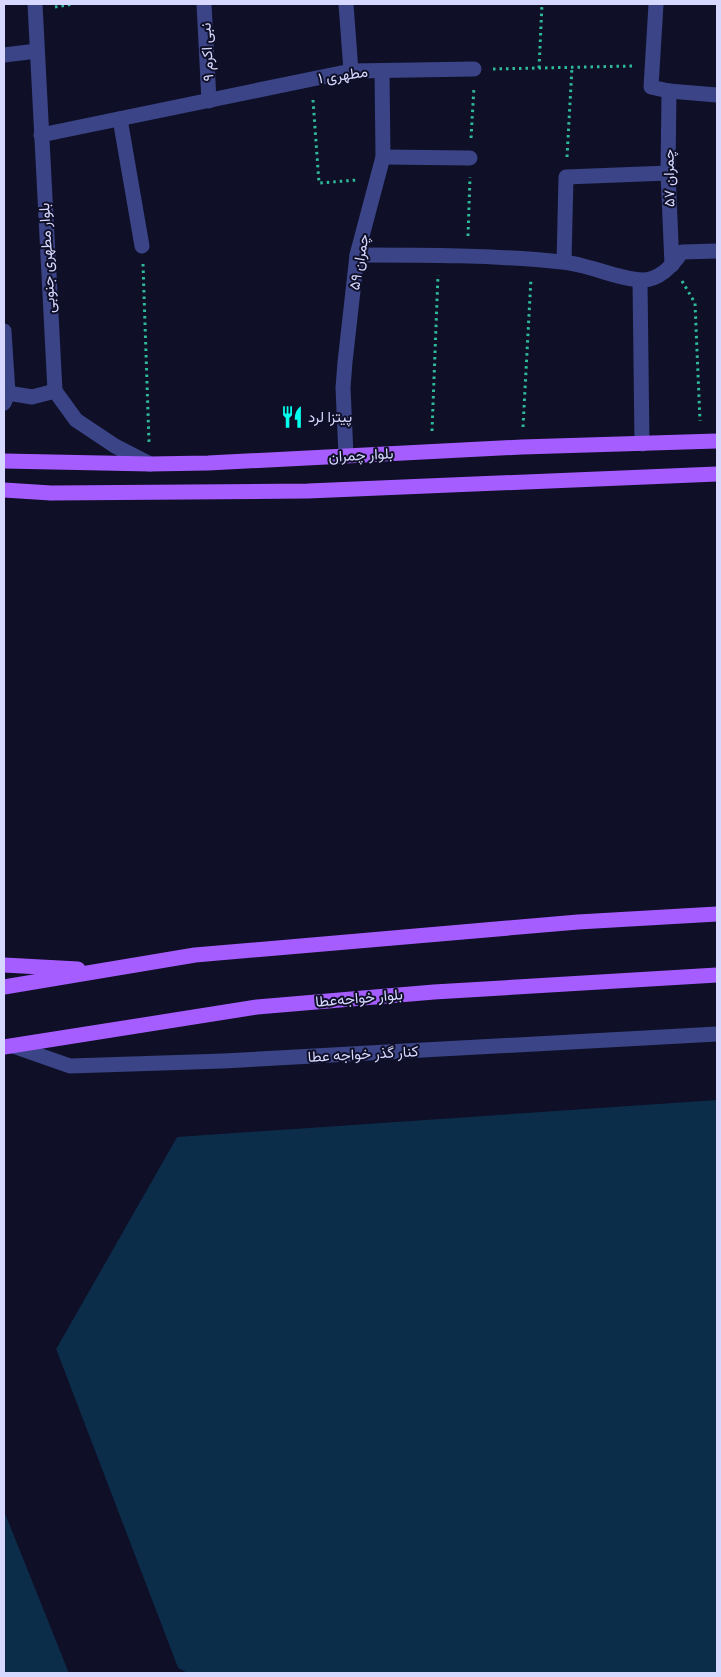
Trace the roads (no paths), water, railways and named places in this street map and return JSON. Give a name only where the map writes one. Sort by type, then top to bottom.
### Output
[{"type":"main road","name":"بلوار چمران","points":[[4,461],[150,464],[522,447],[717,441]]},
{"type":"main road","points":[[4,490],[52,493],[308,491],[717,474]]},
{"type":"main road","points":[[4,987],[195,955],[578,922],[717,914]]},
{"type":"main road","points":[[4,965],[107,971]]},
{"type":"main road","name":"بلوار خواجه‌عطا","points":[[8,1047],[257,1006],[434,992],[717,974]]},
{"type":"street","name":"بلوار مطهری جنوبی","points":[[34,4],[55,390]]},
{"type":"street","name":"نبی اکرم ۹","points":[[204,4],[209,101]]},
{"type":"street","points":[[346,4],[351,71]]},
{"type":"street","points":[[656,4],[651,87],[669,91],[717,95]]},
{"type":"street","points":[[4,55],[37,51]]},
{"type":"street","name":"مطهری ۱","points":[[41,135],[351,71],[474,69]]},
{"type":"street","name":"چمران ۵۹","points":[[346,455],[343,388],[357,255],[383,157],[382,71]]},
{"type":"street","name":"چمران ۵۷","points":[[669,91],[668,173],[672,266]]},
{"type":"street","points":[[120,119],[142,246]]},
{"type":"street","points":[[383,157],[470,158]]},
{"type":"street","points":[[564,262],[566,177],[668,173]]},
{"type":"street","points":[[357,255],[439,255],[564,262],[640,280],[658,276],[672,266],[682,252],[717,250]]},
{"type":"street","points":[[640,280],[642,444]]},
{"type":"street","points":[[4,331],[6,398],[32,397],[55,390],[76,420],[115,446],[150,464]]},
{"type":"street","name":"کنار گذر خواجه عطا","points":[[8,1047],[70,1066],[223,1061],[717,1034]]},
{"type":"water","points":[[717,1100],[717,1673],[187,1673],[178,1668],[56,1349],[177,1137]]},
{"type":"water","points":[[4,1511],[69,1673],[4,1673]]},
{"type":"place","name":"پیتزا لرد","points":[[292,417]]}]
